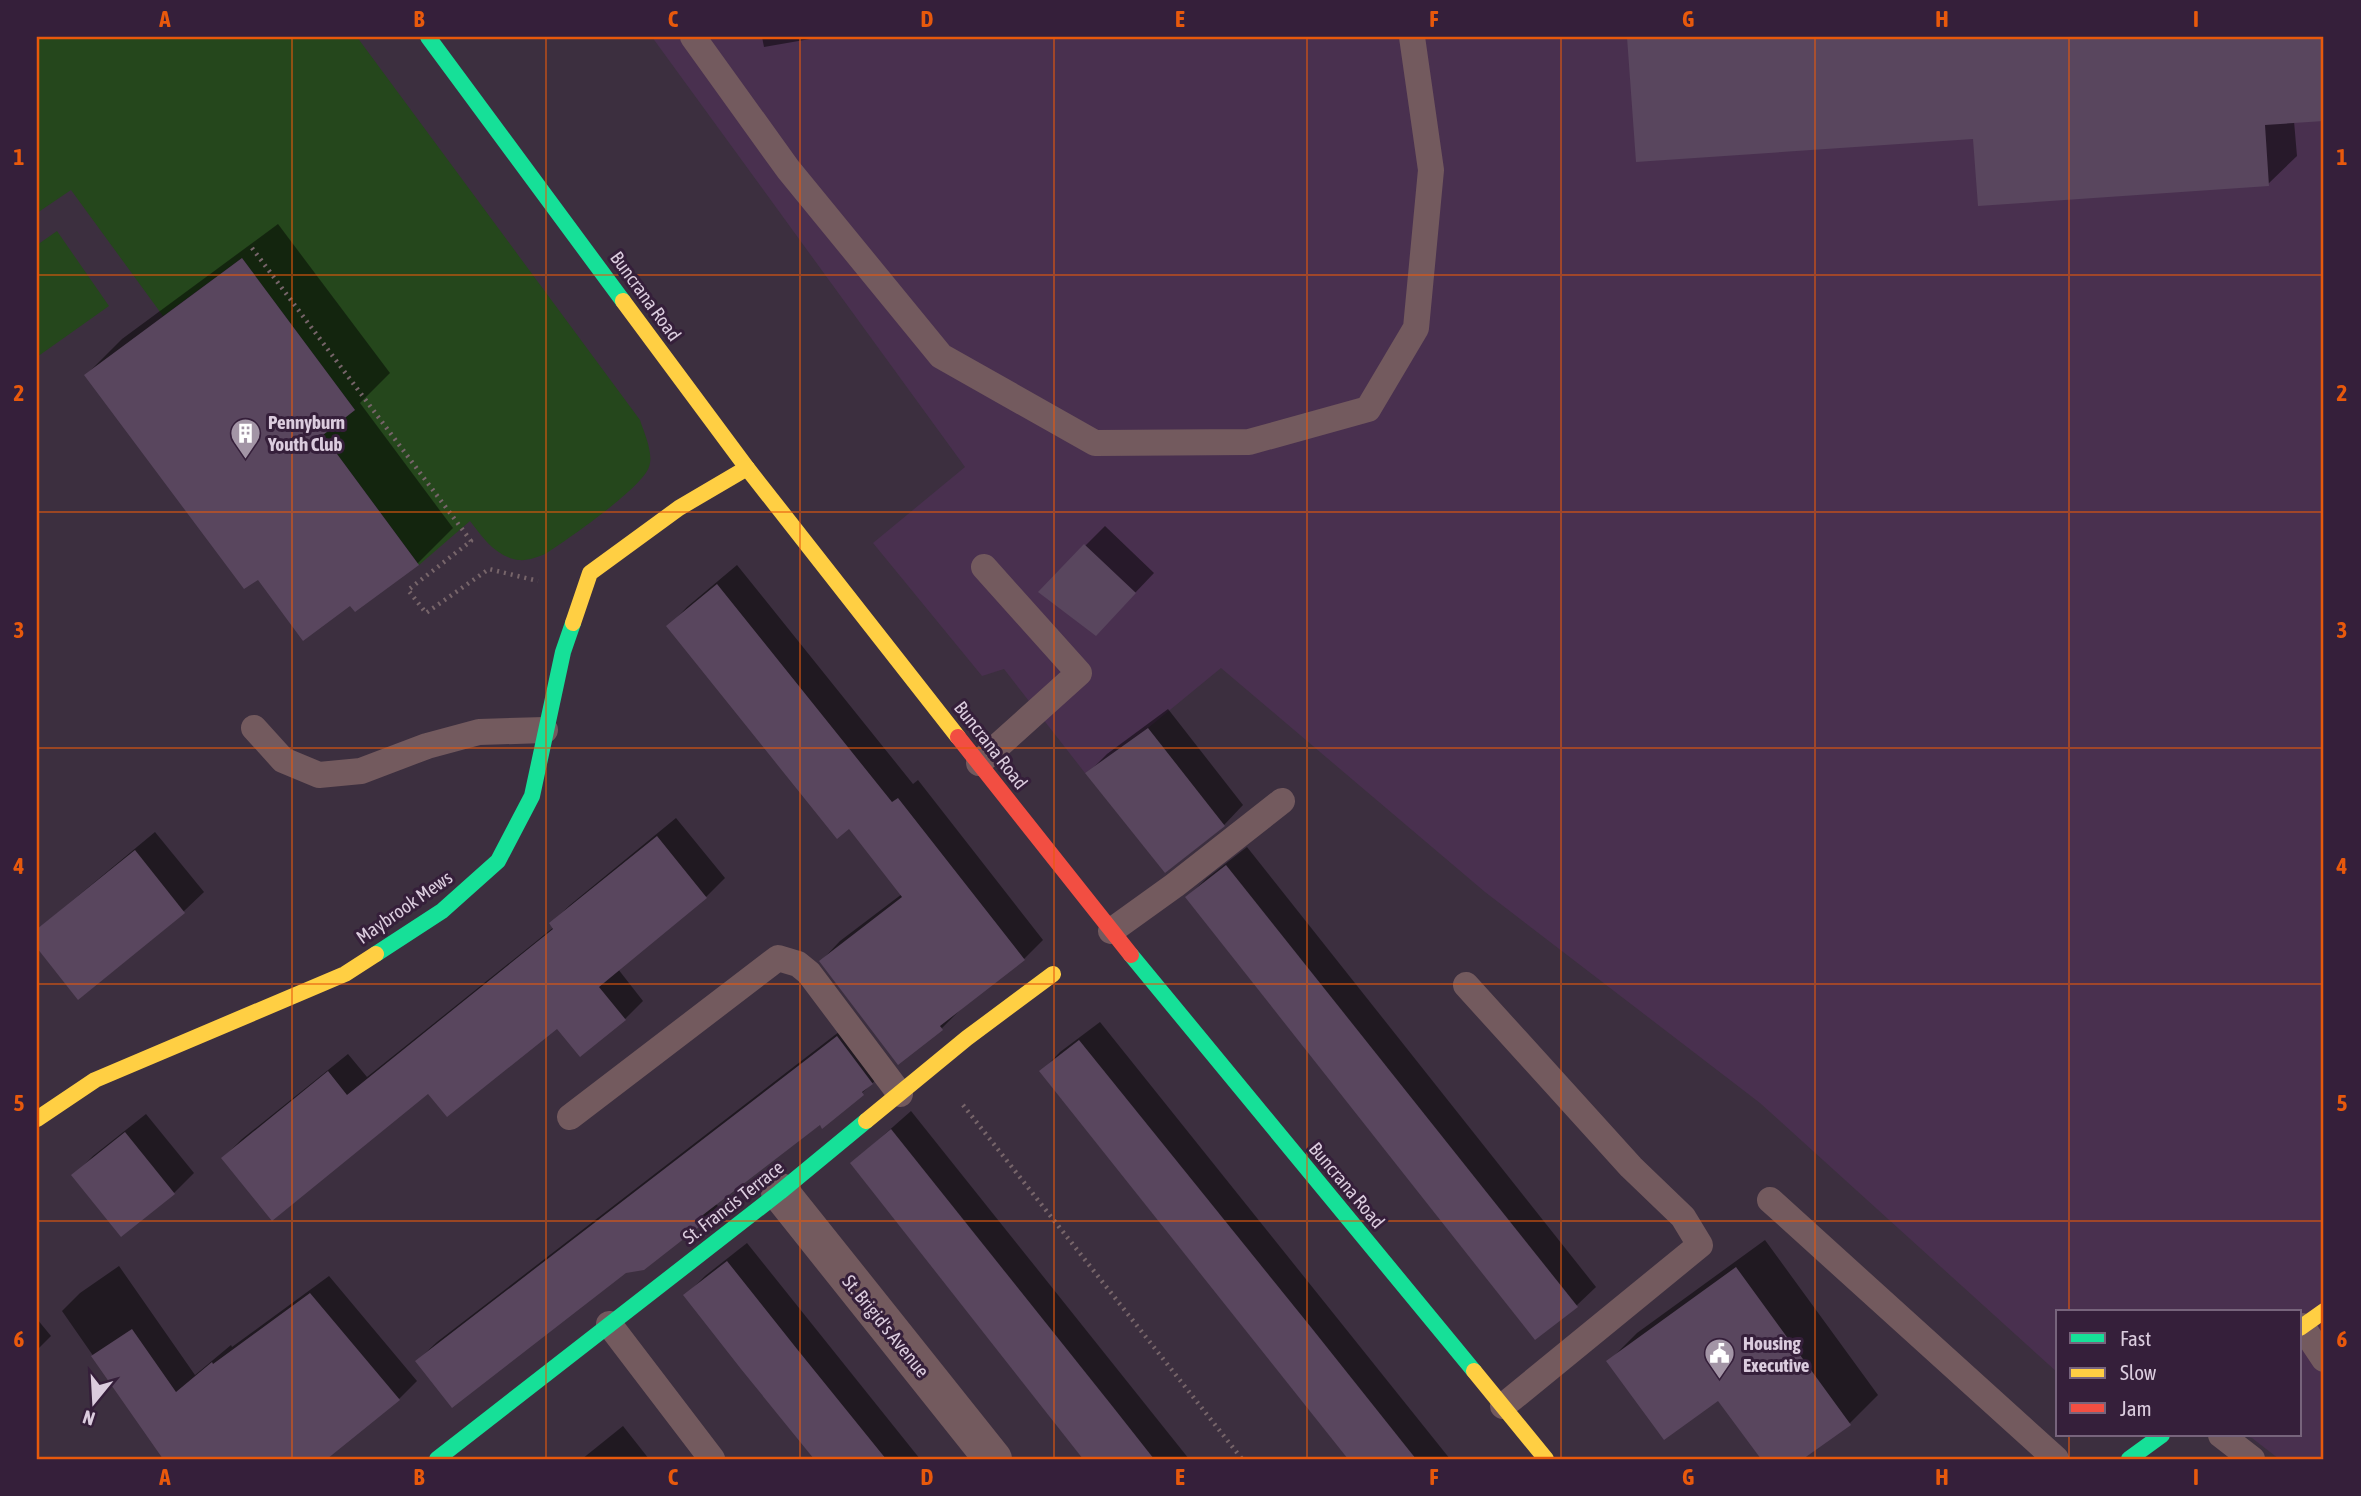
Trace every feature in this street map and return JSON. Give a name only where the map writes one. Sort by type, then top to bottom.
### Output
[{"type":"main road","name":"Buncrana Road","points":[[428,37],[747,468],[1111,932],[1546,1459]]},
{"type":"main road","points":[[590,573],[679,508],[747,468]]},
{"type":"main road","name":"Maybrook Mews","points":[[37,1119],[95,1080],[345,974],[442,911],[498,862],[533,796],[563,652],[590,573]]},
{"type":"main road","name":"St. Francis Terrace","points":[[437,1459],[780,1192],[932,1066],[1053,974]]},
{"type":"main road","points":[[2302,1326],[2324,1311]]},
{"type":"main road","points":[[2129,1459],[2161,1436]]},
{"type":"street","name":"St. Brigid's Avenue","points":[[780,1192],[993,1459]]},
{"type":"lane","points":[[693,37],[789,169],[941,356],[1095,443],[1249,442],[1368,408],[1416,328],[1431,170],[1412,37]]},
{"type":"lane","points":[[979,763],[1079,673],[984,568]]},
{"type":"lane","points":[[254,728],[283,760],[319,775],[361,771],[427,746],[479,732],[545,730]]},
{"type":"lane","points":[[1111,932],[1282,801]]},
{"type":"lane","points":[[570,1117],[778,958],[798,964],[809,973],[900,1094]]},
{"type":"lane","points":[[1466,985],[1631,1167],[1683,1217],[1700,1245],[1503,1406]]},
{"type":"lane","points":[[1770,1199],[2056,1459]]},
{"type":"lane","points":[[609,1324],[712,1459]]},
{"type":"lane","points":[[2302,1328],[2324,1359]]},
{"type":"lane","points":[[2222,1436],[2252,1459]]},
{"type":"path","points":[[252,248],[471,541],[408,590],[426,613],[489,569],[536,581],[590,573]]},
{"type":"path","points":[[932,1066],[1242,1459]]},
{"type":"shaded area","points":[[652,37],[2324,37],[2324,1459],[2279,1459],[2252,1438],[2244,1436],[2302,1436],[2302,1310],[2056,1310],[2056,1371],[1760,1103],[1485,892],[1221,668],[1148,728],[1085,773],[1004,669],[982,676],[873,543],[965,467]]},
{"type":"green space","points":[[37,37],[357,37],[640,420],[650,456],[649,467],[644,476],[603,513],[542,555],[522,560],[503,555],[491,546],[470,521],[419,565],[323,435],[355,410],[242,258],[163,316],[71,190],[37,213]]},
{"type":"green space","points":[[57,231],[109,306],[37,357],[37,245]]},
{"type":"building","points":[[1627,37],[2324,37],[2324,121],[2265,125],[2269,186],[1978,206],[1973,139],[1636,162]]},
{"type":"building","name":"Pennyburn Youth Club","points":[[242,258],[355,410],[323,435],[419,565],[355,612],[350,606],[303,641],[258,580],[244,589],[84,375]]},
{"type":"building","points":[[1084,544],[1136,593],[1096,636],[1038,592]]},
{"type":"building","points":[[717,584],[892,802],[898,798],[1025,960],[940,1026],[943,1030],[898,1065],[819,961],[902,897],[849,829],[837,839],[666,626]]},
{"type":"building","points":[[1148,728],[1225,826],[1165,873],[1085,773]]},
{"type":"building","points":[[657,836],[707,898],[599,987],[626,1020],[580,1057],[557,1029],[447,1117],[428,1094],[272,1221],[221,1158],[328,1071],[347,1095],[553,929],[549,923]]},
{"type":"building","points":[[135,850],[185,913],[78,1000],[37,948],[37,929]]},
{"type":"building","points":[[1226,865],[1578,1307],[1535,1340],[1185,897]]},
{"type":"building","points":[[837,1036],[873,1084],[862,1092],[864,1095],[822,1129],[820,1125],[695,1221],[699,1227],[644,1270],[626,1273],[452,1408],[415,1361]]},
{"type":"building","points":[[1079,1040],[1416,1459],[1348,1459],[1039,1071]]},
{"type":"building","points":[[891,1129],[1154,1459],[1083,1459],[850,1163]]},
{"type":"building","points":[[125,1132],[175,1194],[121,1237],[71,1175]]},
{"type":"building","points":[[727,1261],[886,1459],[814,1459],[741,1369],[683,1295]]},
{"type":"building","name":"Housing Executive","points":[[1736,1267],[1851,1425],[1803,1459],[1761,1459],[1718,1401],[1664,1440],[1606,1361]]},
{"type":"building","points":[[310,1293],[400,1400],[327,1459],[163,1459],[91,1356],[132,1329],[176,1392],[212,1362],[213,1364]]},
{"type":"traffic: fast","points":[[428,37],[623,301]]},
{"type":"traffic: fast","points":[[376,954],[442,911],[498,861],[532,796],[563,652],[573,623]]},
{"type":"traffic: fast","points":[[1131,955],[1474,1371]]},
{"type":"traffic: fast","points":[[437,1459],[780,1192],[866,1121]]},
{"type":"traffic: fast","points":[[2129,1459],[2161,1436]]},
{"type":"traffic: slow","points":[[623,301],[747,468],[958,737]]},
{"type":"traffic: slow","points":[[573,623],[590,573],[679,508],[747,468]]},
{"type":"traffic: slow","points":[[37,1119],[95,1080],[345,974],[376,954]]},
{"type":"traffic: slow","points":[[866,1121],[967,1038],[1053,974]]},
{"type":"traffic: slow","points":[[2302,1327],[2324,1311]]},
{"type":"traffic: slow","points":[[1474,1371],[1546,1459]]},
{"type":"traffic: jam","points":[[958,737],[1131,955]]},
{"type":"place","name":"Pennyburn Youth Club","points":[[245,460]]},
{"type":"place","name":"Housing Executive","points":[[1720,1381]]}]
